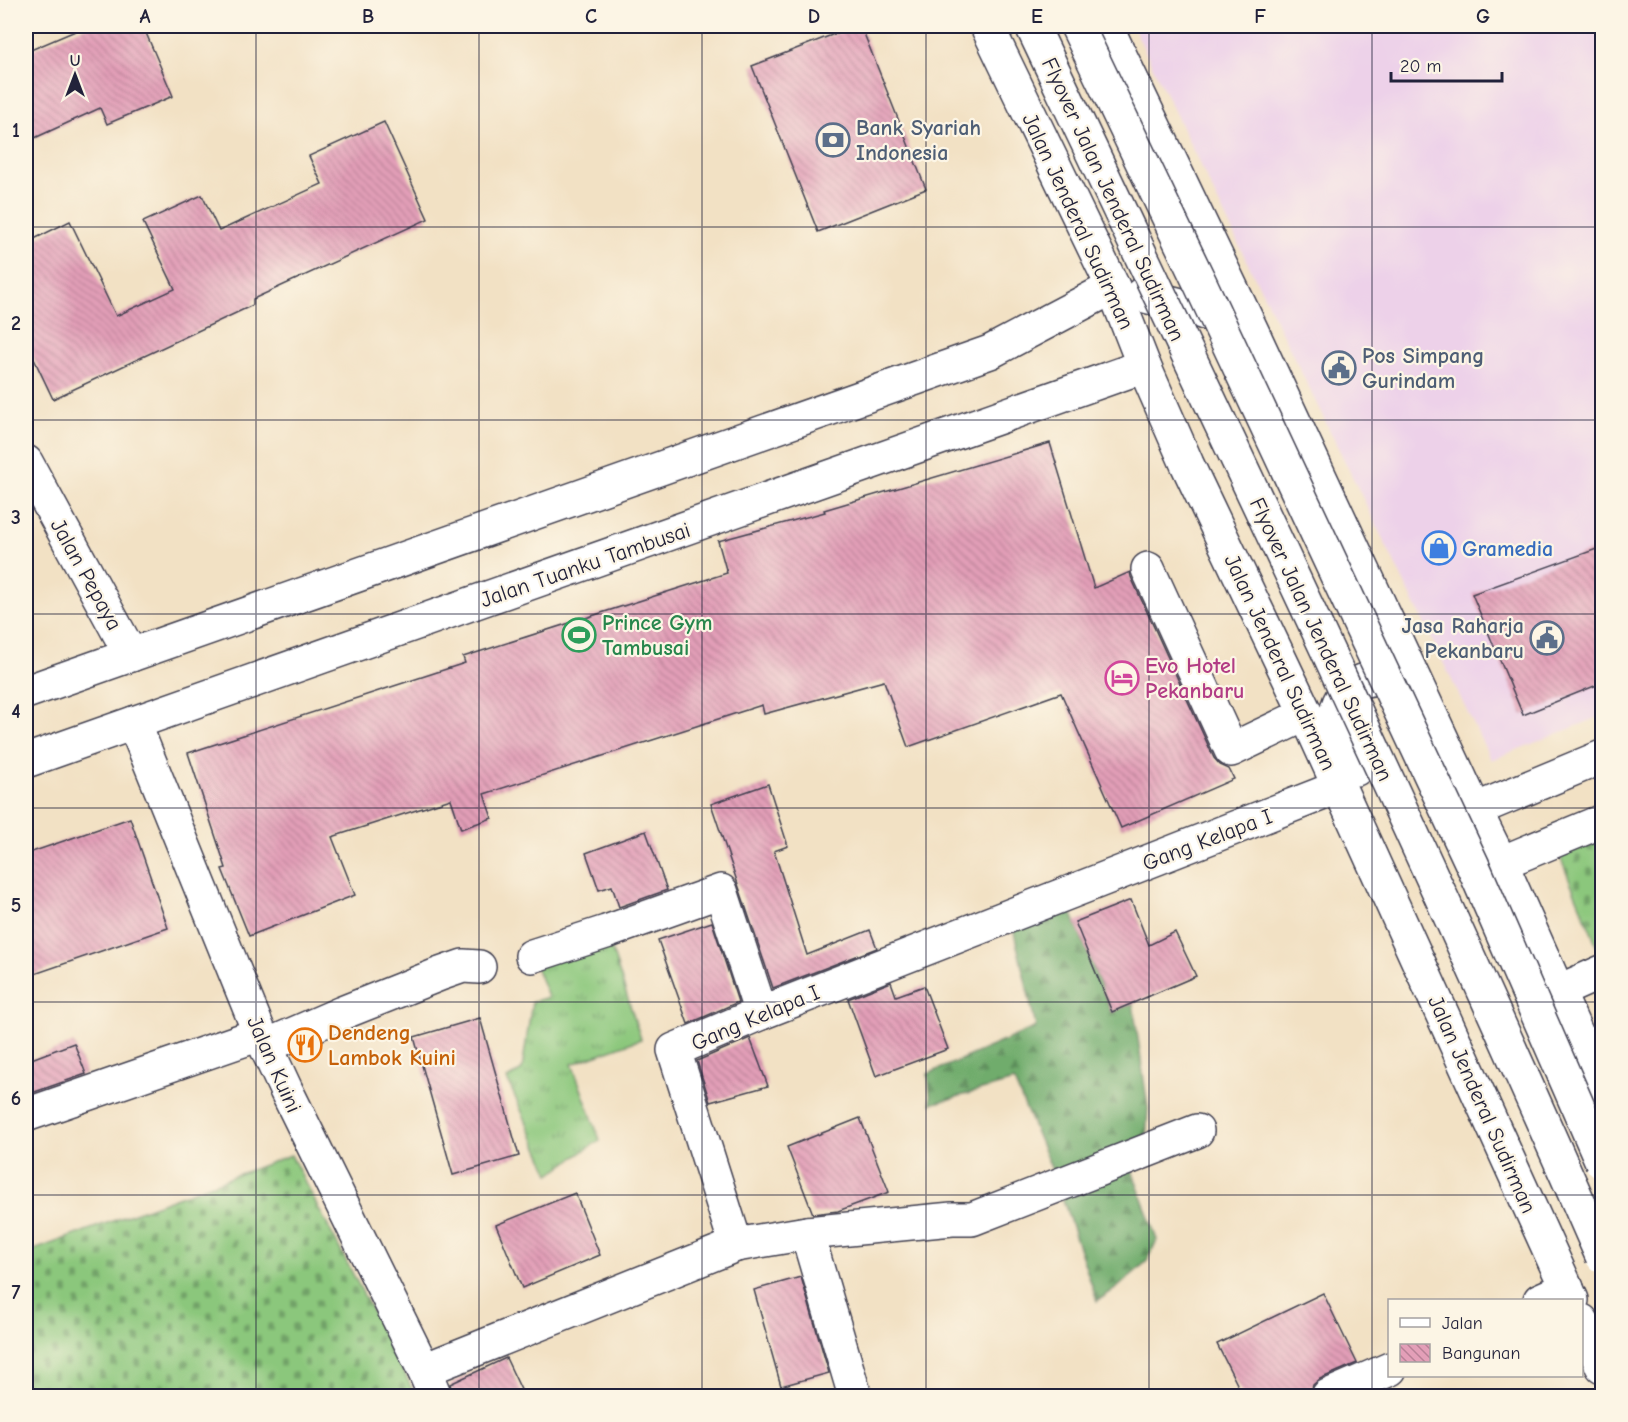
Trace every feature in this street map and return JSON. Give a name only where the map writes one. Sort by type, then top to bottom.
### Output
[{"type":"main road","name":"Jalan Jenderal Sudirman","points":[[987,26],[1113,287],[1144,366],[1187,464],[1306,714],[1475,1087],[1560,1296]]},
{"type":"main road","name":"Flyover Jalan Jenderal Sudirman","points":[[1032,26],[1435,881],[1602,1256]]},
{"type":"main road","name":"Flyover Jalan Jenderal Sudirman","points":[[1077,26],[1468,855],[1602,1162]]},
{"type":"main road","points":[[1106,26],[1502,863],[1602,1091]]},
{"type":"main road","points":[[1144,366],[1216,258]]},
{"type":"main road","points":[[26,692],[990,352],[1113,287],[1185,306],[1251,329]]},
{"type":"main road","name":"Jalan Tuanku Tambusai","points":[[26,761],[1144,366]]},
{"type":"main road","name":"Jalan Pepaya","points":[[26,462],[131,655]]},
{"type":"main road","points":[[1148,569],[1231,750],[1306,714]]},
{"type":"main road","points":[[1475,810],[1443,778],[1407,699],[1400,689],[1389,682],[1377,679],[1364,680],[1352,685],[1343,694],[1336,718],[1339,731],[1477,1035],[1475,1087]]},
{"type":"main road","name":"Jalan Kuini","points":[[134,723],[263,1040],[429,1383]]},
{"type":"main road","points":[[1475,810],[1602,757]]},
{"type":"main road","name":"Gang Kelapa I","points":[[736,1245],[674,1050],[761,1013],[1339,787]]},
{"type":"main road","points":[[1502,863],[1602,821]]},
{"type":"main road","points":[[532,956],[606,933],[721,891],[761,1013]]},
{"type":"main road","points":[[26,1116],[342,1013],[463,966],[479,967]]},
{"type":"main road","points":[[1557,992],[1602,972]]},
{"type":"main road","points":[[429,1383],[736,1245],[807,1233],[972,1219],[1197,1131]]},
{"type":"main road","points":[[807,1233],[855,1396]]},
{"type":"main road","points":[[1583,1324],[1602,1366]]},
{"type":"main road","points":[[1329,1396],[1388,1369]]},
{"type":"shaded area","points":[[1133,26],[1602,26],[1602,716],[1491,760]]},
{"type":"green space","points":[[1602,839],[1602,958],[1560,857]]},
{"type":"green space","points":[[1064,894],[1111,1012],[1133,1003],[1148,1108],[1146,1139],[1128,1159],[1157,1240],[1147,1261],[1117,1288],[1097,1301],[1057,1182],[1014,1081],[931,1104],[928,1074],[1036,1027],[1010,915]]},
{"type":"green space","points":[[606,932],[641,1039],[572,1064],[600,1140],[550,1174],[507,1079],[522,1070],[532,1002],[548,997],[532,956]]},
{"type":"green space","points":[[291,1155],[415,1396],[26,1396],[26,1253]]},
{"type":"building","points":[[87,26],[143,26],[173,96],[107,124],[100,108],[26,142],[26,52]]},
{"type":"building","points":[[855,26],[861,26],[926,189],[818,232],[752,66]]},
{"type":"building","points":[[384,122],[428,219],[253,299],[253,305],[53,399],[26,342],[26,243],[70,221],[116,316],[175,289],[143,222],[202,195],[219,231],[322,184],[309,156]]},
{"type":"building","points":[[1050,443],[1094,588],[1130,572],[1214,758],[1220,765],[1229,769],[1234,779],[1121,828],[1061,693],[908,747],[884,681],[764,714],[762,705],[484,794],[492,818],[461,829],[451,799],[332,837],[355,895],[249,936],[222,869],[226,868],[188,753],[465,663],[463,657],[727,573],[718,541],[825,512],[824,510]]},
{"type":"building","name":"Jasa Raharja Pekanbaru","points":[[1602,547],[1602,683],[1523,715],[1472,594]]},
{"type":"building","points":[[768,784],[788,846],[774,851],[807,955],[870,930],[877,948],[773,988],[711,804]]},
{"type":"building","points":[[130,818],[168,928],[26,977],[26,854]]},
{"type":"building","points":[[646,831],[667,890],[619,907],[612,886],[599,890],[586,853]]},
{"type":"building","points":[[1131,900],[1149,945],[1175,932],[1196,976],[1112,1012],[1075,922]]},
{"type":"building","points":[[712,922],[738,1002],[688,1024],[658,940]]},
{"type":"building","points":[[891,982],[896,996],[924,986],[948,1049],[876,1076],[848,999]]},
{"type":"building","points":[[480,1018],[519,1156],[453,1175],[414,1037]]},
{"type":"building","points":[[750,1038],[768,1086],[710,1102],[697,1061]]},
{"type":"building","points":[[74,1043],[86,1074],[26,1095],[26,1061]]},
{"type":"building","points":[[860,1118],[889,1192],[838,1211],[813,1214],[787,1147]]},
{"type":"building","points":[[575,1193],[600,1255],[522,1288],[496,1225]]},
{"type":"building","points":[[801,1277],[829,1373],[781,1386],[754,1290]]},
{"type":"building","points":[[1323,1293],[1357,1363],[1320,1379],[1313,1385],[1310,1396],[1243,1396],[1217,1344]]},
{"type":"building","points":[[506,1358],[524,1396],[453,1396],[450,1384]]},
{"type":"place","name":"Bank Syariah Indonesia","points":[[833,140]]},
{"type":"place","name":"Pos Simpang Gurindam","points":[[1339,368]]},
{"type":"place","name":"Gramedia","points":[[1439,548]]},
{"type":"place","name":"Prince Gym Tambusai","points":[[579,635]]},
{"type":"place","name":"Jasa Raharja Pekanbaru","points":[[1547,638]]},
{"type":"place","name":"Evo Hotel Pekanbaru","points":[[1122,678]]},
{"type":"place","name":"Dendeng Lambok Kuini","points":[[305,1045]]}]
